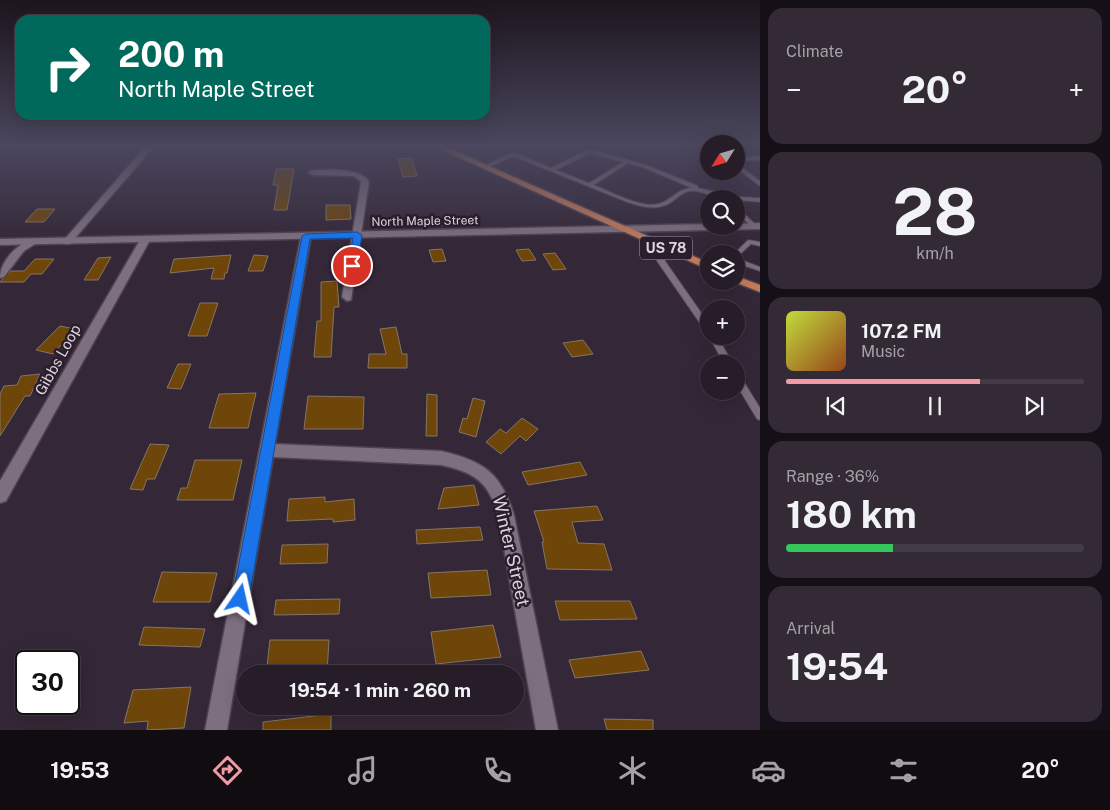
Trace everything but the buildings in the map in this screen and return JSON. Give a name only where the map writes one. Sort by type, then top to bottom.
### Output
[{"type":"main road","name":"US 78","points":[[510,178],[700,263]]},
{"type":"main road","points":[[745,283],[760,290]]},
{"type":"street","points":[[67,242],[122,178]]},
{"type":"street","points":[[347,297],[365,182],[363,178]]},
{"type":"street","name":"North Maple Street","points":[[0,242],[757,227]]},
{"type":"street","points":[[216,730],[306,236]]},
{"type":"street","name":"Gibbs Loop","points":[[0,496],[145,240]]},
{"type":"street","points":[[0,275],[21,249],[33,242]]},
{"type":"street","name":"Winter Street","points":[[268,450],[442,458],[462,462],[480,471],[492,480],[502,497],[547,730]]},
{"type":"lane","points":[[574,178],[629,201],[645,205],[664,204],[683,191],[690,189],[700,190]]},
{"type":"lane","points":[[590,185],[600,178]]},
{"type":"lane","points":[[672,178],[703,190]]},
{"type":"lane","points":[[745,200],[760,200]]},
{"type":"lane","points":[[745,216],[757,227]]},
{"type":"lane","points":[[745,248],[750,242],[760,244]]},
{"type":"lane","points":[[661,246],[661,261],[700,317]]},
{"type":"lane","points":[[745,262],[760,269]]},
{"type":"lane","points":[[745,391],[760,416]]},
{"type":"route","points":[[240,599],[306,236],[357,235],[352,266]]}]
